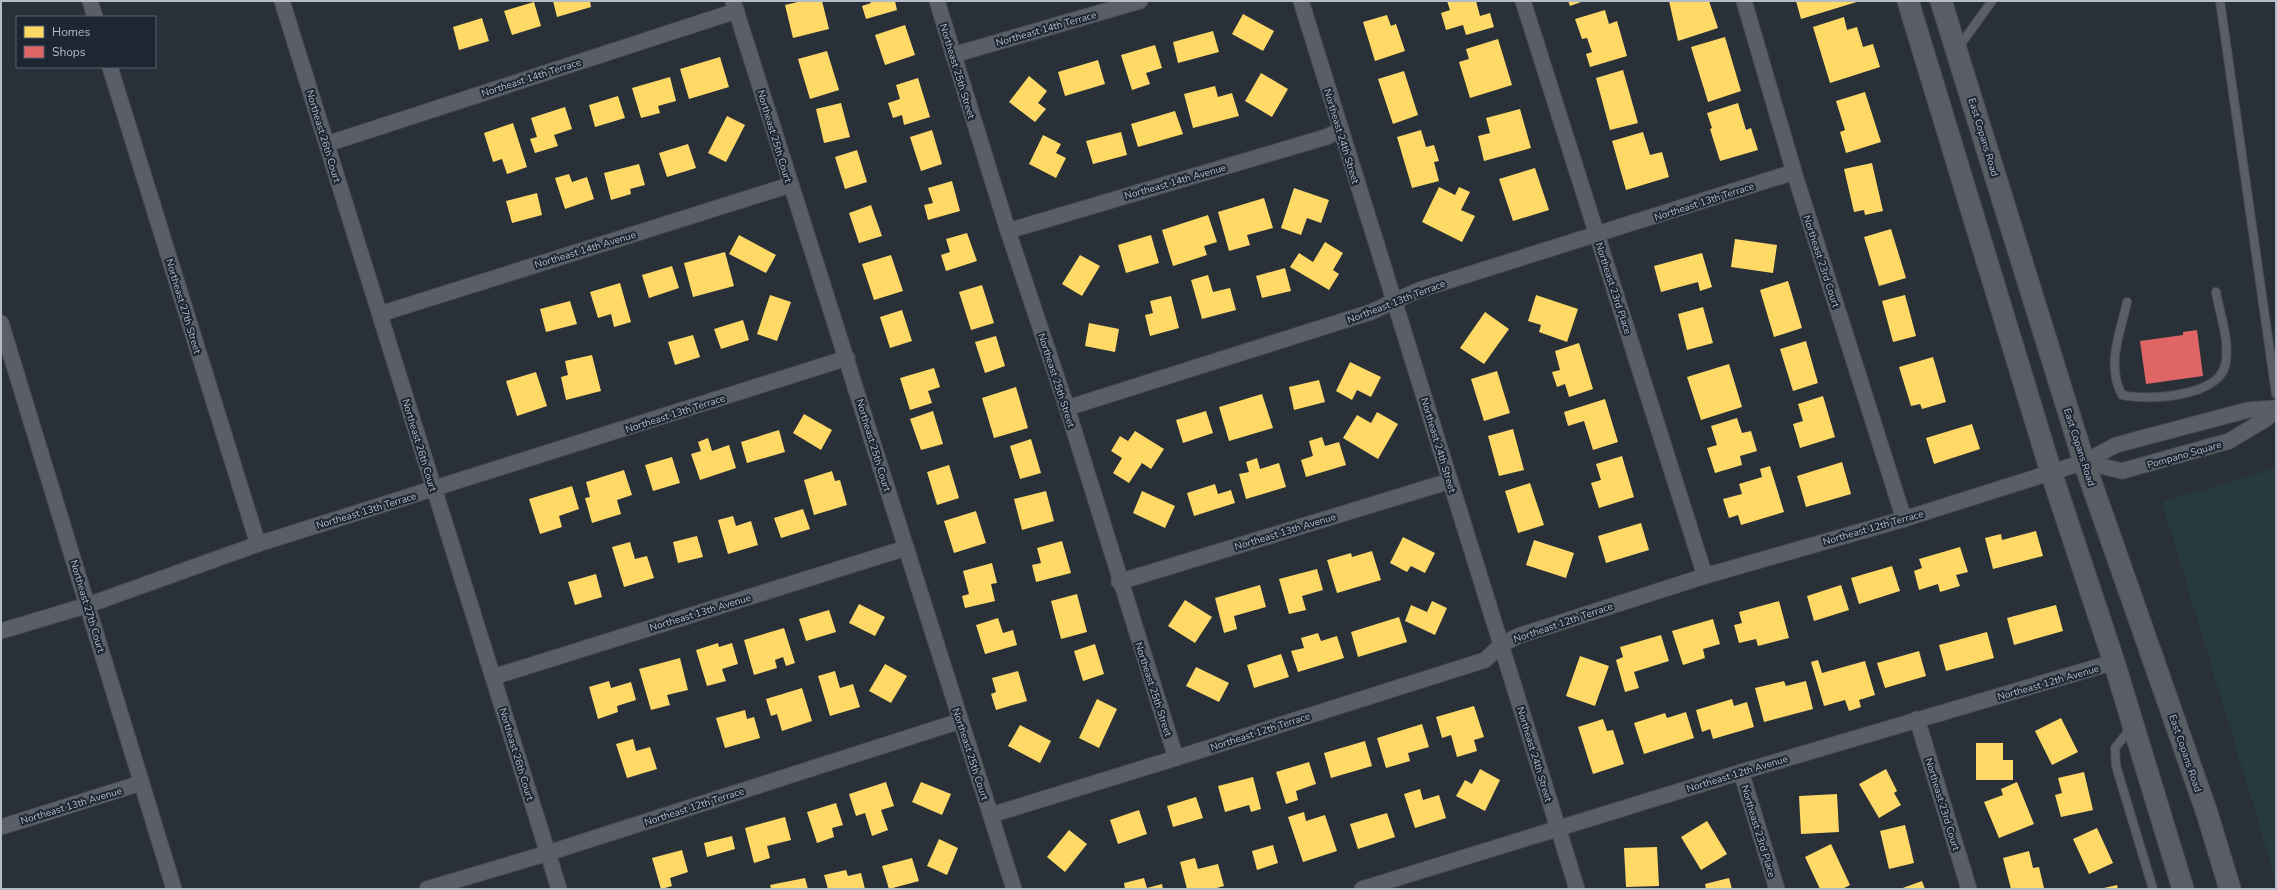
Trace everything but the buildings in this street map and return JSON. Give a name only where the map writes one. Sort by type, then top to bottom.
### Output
[{"type":"main road","points":[[1908,1],[2051,472],[2114,662],[2183,889]]},
{"type":"main road","name":"East Copans Road","points":[[1941,1],[2084,462],[2197,784],[2230,889]]},
{"type":"street","points":[[90,1],[95,16]]},
{"type":"street","name":"Northeast 26th Court","points":[[282,1],[559,889]]},
{"type":"street","name":"Northeast 25th Street","points":[[937,1],[1008,231],[1066,408],[1176,758]]},
{"type":"street","name":"Northeast 14th Terrace","points":[[953,55],[1140,1]]},
{"type":"street","name":"Northeast 24th Street","points":[[1301,1],[1577,889]]},
{"type":"street","name":"Northeast 23rd Place","points":[[1523,1],[1705,576]]},
{"type":"street","name":"Northeast 23rd Court","points":[[1744,1],[1794,172],[1904,519]]},
{"type":"street","name":"Northeast 14th Terrace","points":[[327,144],[734,6]]},
{"type":"street","name":"Northeast 25th Court","points":[[734,6],[790,185],[847,358],[1014,889]]},
{"type":"street","name":"Northeast 27th Street","points":[[110,68],[258,544]]},
{"type":"street","name":"Northeast 14th Avenue","points":[[1008,231],[1326,137],[1341,130]]},
{"type":"street","name":"Northeast 13th Terrace","points":[[1066,408],[1371,312],[1395,303],[1419,290],[1794,172]]},
{"type":"street","name":"Northeast 14th Avenue","points":[[380,314],[790,185]]},
{"type":"street","name":"Northeast 27th Court","points":[[1,323],[174,889]]},
{"type":"street","name":"Northeast 13th Terrace","points":[[1,631],[88,605],[258,544],[847,358]]},
{"type":"street","name":"Pompano Square","points":[[2084,462],[2122,472],[2229,441],[2266,418],[2276,409]]},
{"type":"street","name":"Pompano Square","points":[[2051,472],[2084,462],[2116,445],[2248,410],[2276,409]]},
{"type":"street","name":"Northeast 12th Terrace","points":[[991,815],[1485,660],[1501,644],[1518,636],[1705,576],[1904,519],[2051,472]]},
{"type":"street","name":"Northeast 13th Avenue","points":[[1120,582],[1450,481]]},
{"type":"street","name":"Northeast 13th Avenue","points":[[493,677],[906,548]]},
{"type":"street","name":"Northeast 12th Avenue","points":[[1362,889],[1382,886],[1558,828],[1741,772],[1916,719],[2114,662]]},
{"type":"street","name":"Northeast 23rd Court","points":[[1916,719],[1969,889]]},
{"type":"street","name":"Northeast 12th Terrace","points":[[427,889],[548,853],[960,721]]},
{"type":"street","name":"Northeast 23rd Place","points":[[1741,772],[1777,889]]},
{"type":"street","name":"Northeast 13th Avenue","points":[[1,827],[141,783]]},
{"type":"lane","points":[[1956,50],[1992,1]]},
{"type":"lane","points":[[2220,1],[2276,394]]},
{"type":"lane","points":[[2127,302],[2113,364],[2115,382],[2122,395],[2134,398],[2179,395],[2202,389],[2218,378],[2226,363],[2226,347],[2216,292]]},
{"type":"lane","points":[[2133,726],[2115,748],[2116,766],[2152,889]]},
{"type":"green space","points":[[2276,468],[2276,881],[2162,502]]}]
